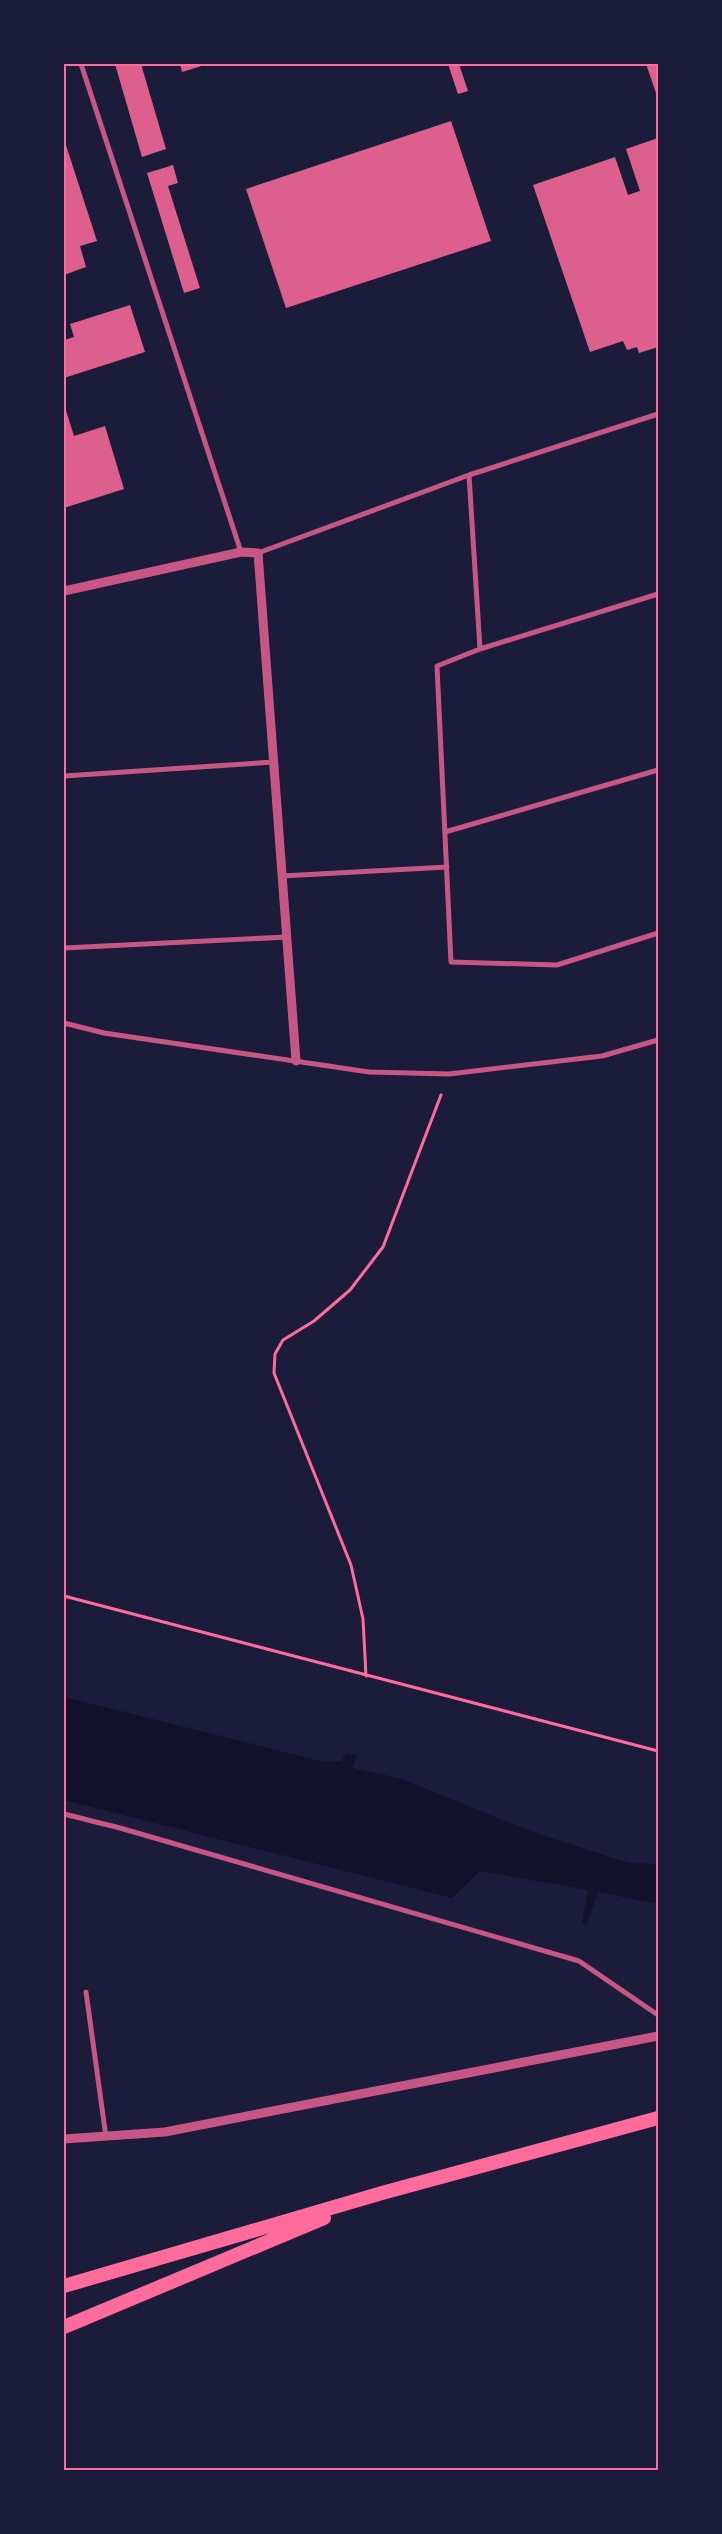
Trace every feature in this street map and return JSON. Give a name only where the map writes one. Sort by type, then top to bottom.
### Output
[{"type":"highway","points":[[68,2284],[382,2193],[658,2118]]},
{"type":"highway","points":[[64,2327],[382,2193]]},
{"type":"street","points":[[81,64],[241,552]]},
{"type":"street","points":[[64,591],[241,552],[258,553],[469,475],[658,414]]},
{"type":"street","points":[[469,475],[480,649]]},
{"type":"street","points":[[258,553],[296,1061]]},
{"type":"street","points":[[658,594],[480,649],[437,666],[451,962],[557,965],[658,933]]},
{"type":"street","points":[[64,776],[274,762]]},
{"type":"street","points":[[445,832],[658,770]]},
{"type":"street","points":[[282,876],[447,867]]},
{"type":"street","points":[[64,948],[287,937]]},
{"type":"street","points":[[64,1023],[104,1033],[369,1072],[449,1074],[602,1056],[658,1040]]},
{"type":"street","points":[[64,1814],[120,1828],[580,1961],[658,2015]]},
{"type":"street","points":[[86,1992],[106,2137]]},
{"type":"street","points":[[64,2139],[165,2132],[658,2036]]},
{"type":"path","points":[[366,1676],[363,1619],[351,1565],[274,1373],[275,1354],[283,1340],[314,1321],[350,1290],[383,1247],[449,1074]]},
{"type":"path","points":[[64,1596],[658,1751]]},
{"type":"shaded area","points":[[64,1697],[321,1761],[341,1761],[347,1753],[357,1755],[353,1768],[402,1779],[530,1831],[629,1863],[658,1864],[658,1904],[598,1892],[587,1925],[582,1924],[588,1890],[480,1871],[452,1898],[64,1800]]},
{"type":"building","points":[[115,64],[141,64],[166,149],[142,157]]},
{"type":"building","points":[[180,64],[208,64],[182,72]]},
{"type":"building","points":[[448,64],[459,64],[468,91],[458,94]]},
{"type":"building","points":[[646,64],[658,64],[658,99]]},
{"type":"building","points":[[451,121],[491,241],[286,308],[246,189]]},
{"type":"building","points":[[658,138],[658,347],[639,353],[637,347],[627,350],[623,341],[590,352],[533,185],[615,157],[628,195],[640,191],[626,149]]},
{"type":"building","points":[[64,139],[97,241],[80,246],[86,267],[64,275]]},
{"type":"building","points":[[173,165],[178,183],[168,186],[200,288],[184,293],[147,173]]},
{"type":"building","points":[[130,305],[145,352],[64,378],[64,340],[74,337],[70,324]]},
{"type":"building","points":[[64,404],[74,436],[105,426],[124,489],[64,508]]}]
